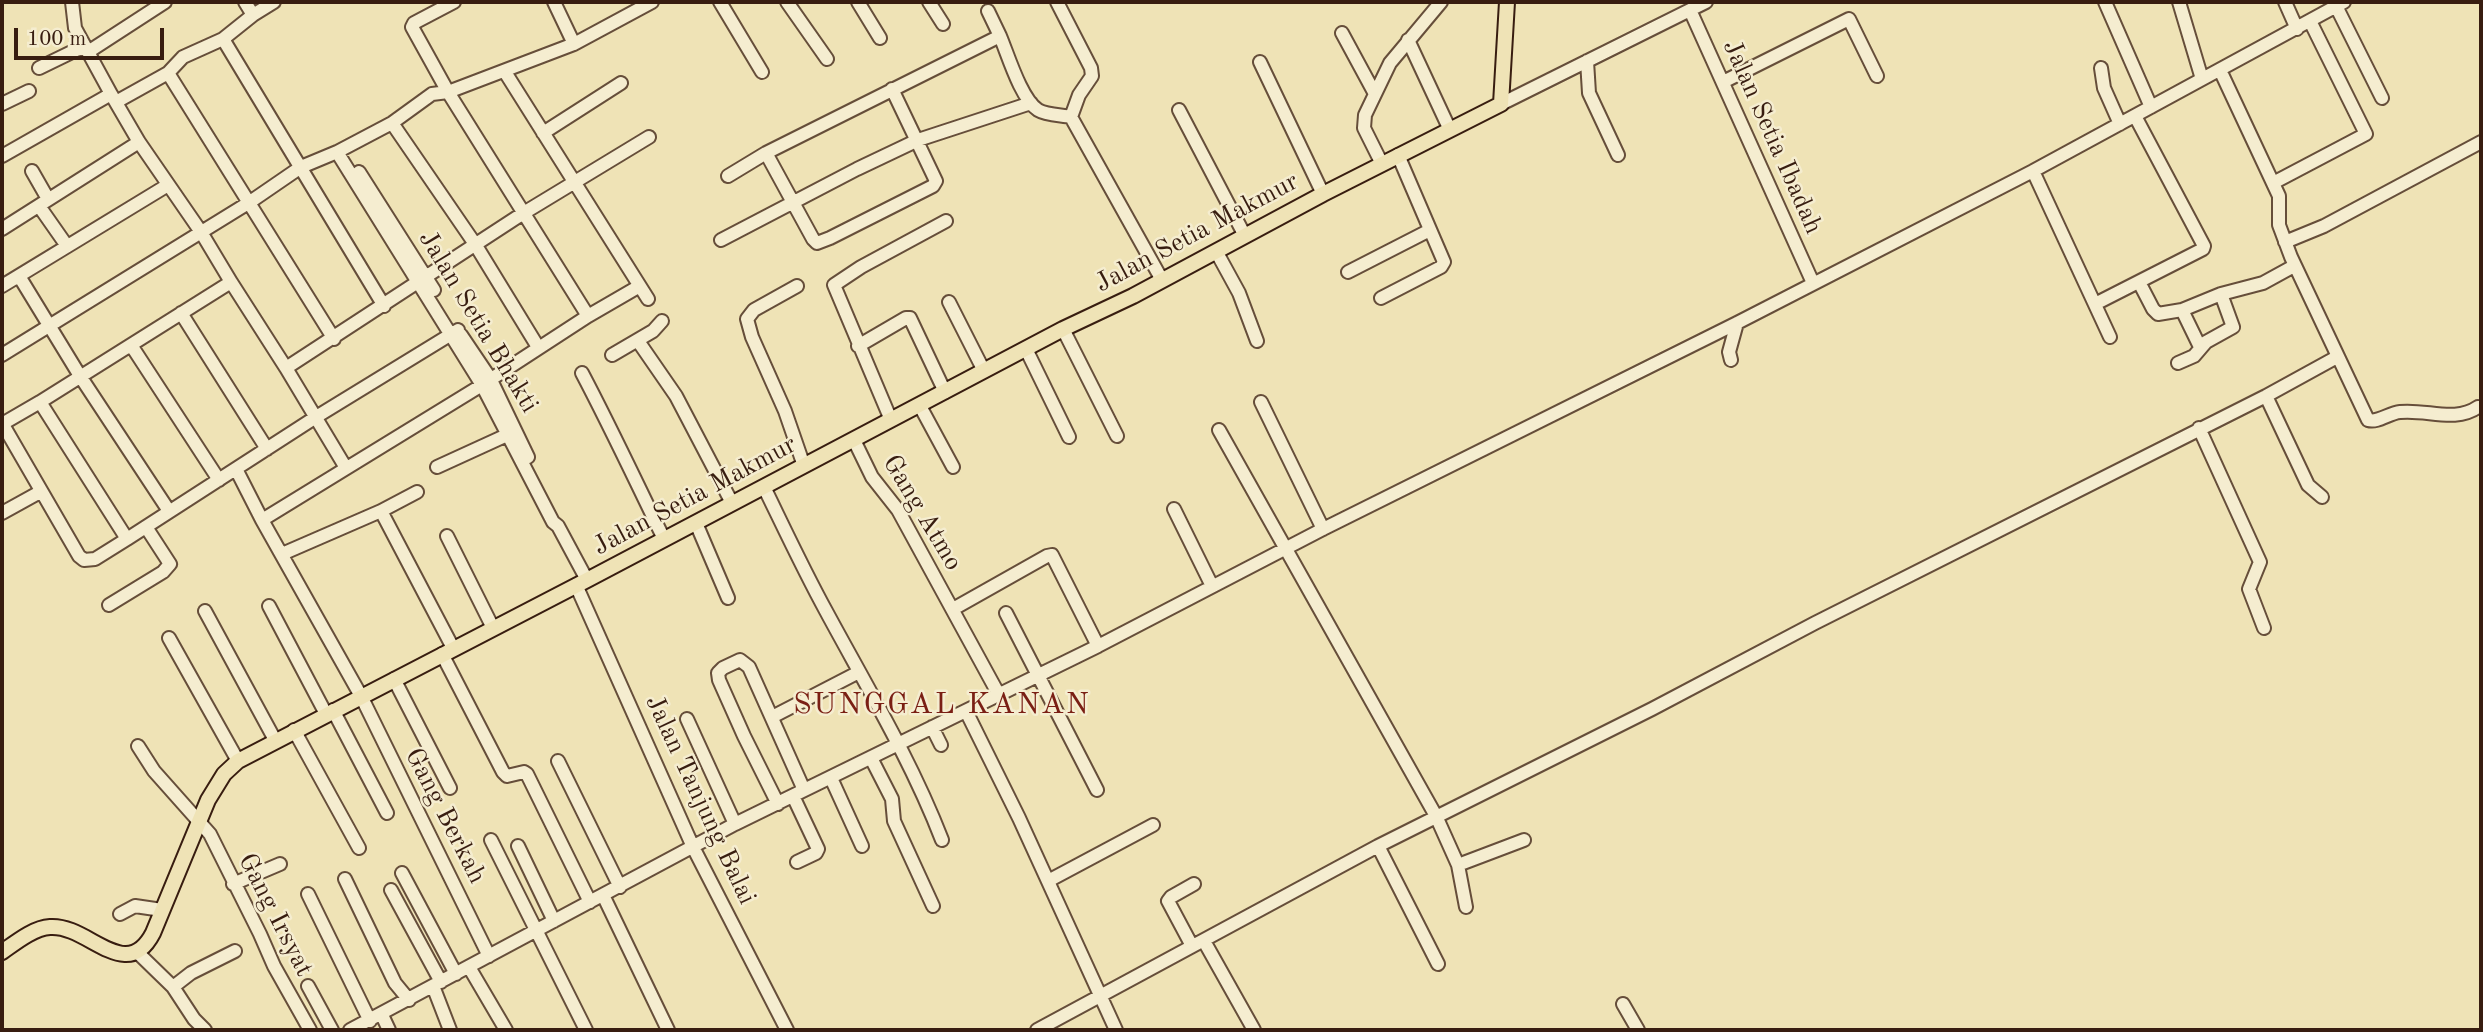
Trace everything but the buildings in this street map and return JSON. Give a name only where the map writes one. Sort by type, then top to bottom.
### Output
[{"type":"main road","points":[[1501,104],[1507,2]]},
{"type":"main road","name":"Jalan Setia Makmur","points":[[138,953],[147,944],[198,821],[224,774],[238,761],[1063,329],[1501,104]]},
{"type":"main road","points":[[2,952],[41,929],[51,927],[79,934],[114,952],[125,955],[138,953]]},
{"type":"street","points":[[72,2],[75,29],[113,98],[139,142],[201,232],[346,468]]},
{"type":"street","points":[[39,68],[76,50],[87,50],[166,2]]},
{"type":"street","points":[[245,2],[254,15]]},
{"type":"street","points":[[2,156],[113,98],[168,73],[183,57],[223,38],[274,2]]},
{"type":"street","points":[[454,2],[414,23],[412,27],[522,214],[588,316]]},
{"type":"street","points":[[554,2],[574,44]]},
{"type":"street","points":[[2,355],[250,202],[301,167],[392,122],[432,94],[448,92],[505,72],[574,44],[652,2]]},
{"type":"street","points":[[720,2],[762,72]]},
{"type":"street","points":[[787,2],[827,59]]},
{"type":"street","points":[[858,2],[880,38]]},
{"type":"street","points":[[929,2],[943,24]]},
{"type":"street","points":[[1057,2],[1091,68],[1092,76],[1079,95],[1071,117],[1162,280]]},
{"type":"street","points":[[1382,164],[1364,128],[1365,115],[1390,63],[1441,2]]},
{"type":"street","points":[[2105,2],[2151,107]]},
{"type":"street","points":[[2179,2],[2202,79]]},
{"type":"street","points":[[2285,2],[2297,29]]},
{"type":"street","points":[[350,1030],[735,824],[1098,646],[1323,529],[1737,323],[2033,171],[2340,4],[2382,98]]},
{"type":"street","points":[[1501,104],[1696,5]]},
{"type":"street","name":"Jalan Setia Ibadah","points":[[1696,5],[1723,82],[1813,283]]},
{"type":"street","points":[[988,11],[1035,109],[1043,113],[1071,117]]},
{"type":"street","points":[[1723,82],[1849,19],[1877,76]]},
{"type":"street","points":[[2273,183],[2366,134],[2310,21]]},
{"type":"street","points":[[1342,33],[1375,94]]},
{"type":"street","points":[[727,176],[766,153],[1000,36]]},
{"type":"street","points":[[223,38],[384,306]]},
{"type":"street","points":[[1408,40],[1450,130]]},
{"type":"street","points":[[1587,61],[1589,93],[1618,155]]},
{"type":"street","points":[[1260,62],[1323,194]]},
{"type":"street","points":[[2101,68],[2104,88],[2120,124]]},
{"type":"street","points":[[2220,70],[2279,196],[2279,225],[2294,266],[2370,422],[2401,412],[2462,416],[2479,407]]},
{"type":"street","points":[[505,72],[648,299]]},
{"type":"street","points":[[168,73],[334,339]]},
{"type":"street","points":[[543,133],[621,83]]},
{"type":"street","points":[[766,153],[817,243],[933,186],[935,176],[892,89]]},
{"type":"street","points":[[2,104],[29,91]]},
{"type":"street","points":[[721,240],[793,201],[918,140],[1031,103]]},
{"type":"street","points":[[1179,110],[1245,236]]},
{"type":"street","points":[[2095,304],[2200,252],[2204,246],[2135,116]]},
{"type":"street","points":[[392,122],[475,244],[538,347]]},
{"type":"street","points":[[286,368],[522,214],[649,137]]},
{"type":"street","points":[[2,229],[139,142]]},
{"type":"street","points":[[2285,242],[2324,226],[2481,142]]},
{"type":"street","name":"Jalan Setia Bhakti","points":[[340,150],[486,382],[553,522],[558,527],[582,583]]},
{"type":"street","points":[[1381,298],[1443,264],[1398,155]]},
{"type":"street","points":[[32,171],[44,203],[67,246]]},
{"type":"street","points":[[2033,171],[2110,337]]},
{"type":"street","points":[[2,286],[169,185]]},
{"type":"street","points":[[891,420],[834,285],[861,267],[946,221]]},
{"type":"street","points":[[1348,272],[1430,230]]},
{"type":"street","points":[[1216,251],[1239,293],[1257,341]]},
{"type":"street","points":[[2139,282],[2158,314],[2182,310],[2263,283],[2294,266]]},
{"type":"street","points":[[19,276],[80,376],[169,511]]},
{"type":"street","points":[[230,282],[2,424],[40,492],[84,560],[95,559],[316,417],[455,332]]},
{"type":"street","points":[[797,286],[754,310],[748,317],[752,337],[785,411],[804,466]]},
{"type":"street","points":[[262,520],[638,287]]},
{"type":"street","points":[[2178,363],[2196,354],[2200,347],[2234,327],[2221,295]]},
{"type":"street","points":[[948,302],[984,371]]},
{"type":"street","points":[[2182,310],[2200,347]]},
{"type":"street","points":[[181,313],[267,449]]},
{"type":"street","points":[[858,346],[910,318],[945,392]]},
{"type":"street","points":[[612,355],[653,331],[662,321]]},
{"type":"street","points":[[1731,360],[1729,352],[1737,323]]},
{"type":"street","points":[[1063,329],[1117,436]]},
{"type":"street","points":[[638,341],[676,396],[732,503]]},
{"type":"street","points":[[131,345],[219,480]]},
{"type":"street","points":[[1026,349],[1069,437]]},
{"type":"street","points":[[1037,1030],[1378,846],[1664,703],[2266,396],[2337,357]]},
{"type":"street","points":[[582,373],[612,428],[664,539]]},
{"type":"street","name":"Jalan Setia Bhakti","points":[[486,382],[508,435],[527,463]]},
{"type":"street","points":[[2266,396],[2308,485],[2322,497]]},
{"type":"street","points":[[40,402],[127,539]]},
{"type":"street","points":[[1261,402],[1323,529]]},
{"type":"street","points":[[920,406],[953,467]]},
{"type":"street","points":[[2199,428],[2258,555],[2259,567],[2249,589],[2264,628]]},
{"type":"street","points":[[1219,430],[1436,816],[1458,865],[1466,907]]},
{"type":"street","points":[[437,467],[508,435]]},
{"type":"street","name":"Gang Atmo","points":[[853,440],[872,477],[898,510],[999,695]]},
{"type":"street","name":"Gang Berkah","points":[[236,469],[361,696],[489,956]]},
{"type":"street","points":[[764,487],[928,803],[942,840]]},
{"type":"street","points":[[2,513],[40,492]]},
{"type":"street","points":[[282,554],[381,511],[417,492]]},
{"type":"street","points":[[1174,509],[1212,586]]},
{"type":"street","points":[[381,511],[503,772],[507,776],[524,772],[527,774],[590,902]]},
{"type":"street","points":[[696,523],[705,549],[729,598]]},
{"type":"street","points":[[109,605],[163,572],[170,564],[146,527]]},
{"type":"street","points":[[447,536],[493,628]]},
{"type":"street","points":[[953,609],[1052,555],[1098,646]]},
{"type":"street","name":"Jalan Tanjung Balai","points":[[582,583],[693,846],[788,1030]]},
{"type":"street","points":[[269,606],[387,813]]},
{"type":"street","points":[[205,611],[275,740]]},
{"type":"street","points":[[1006,613],[1097,790]]},
{"type":"street","points":[[170,638],[238,761]]},
{"type":"street","points":[[778,804],[719,680],[718,673],[740,660],[749,667],[772,717],[818,849],[816,853],[797,862]]},
{"type":"street","points":[[772,717],[859,672]]},
{"type":"street","points":[[394,679],[450,788]]},
{"type":"street","points":[[967,711],[1116,1030]]},
{"type":"street","points":[[687,719],[735,824]]},
{"type":"street","points":[[932,727],[941,746]]},
{"type":"street","points":[[294,730],[359,848]]},
{"type":"street","name":"Gang Irsyat","points":[[138,746],[154,771],[210,834],[274,966],[310,1030]]},
{"type":"street","points":[[871,758],[892,799],[894,821],[933,905]]},
{"type":"street","points":[[558,761],[620,887]]},
{"type":"street","points":[[831,778],[862,846]]},
{"type":"street","points":[[1048,881],[1153,825]]},
{"type":"street","points":[[491,840],[586,1030]]},
{"type":"street","points":[[1458,865],[1524,840]]},
{"type":"street","points":[[518,846],[554,921]]},
{"type":"street","points":[[1378,846],[1438,964]]},
{"type":"street","points":[[233,884],[280,864]]},
{"type":"street","points":[[402,873],[456,974]]},
{"type":"street","points":[[345,879],[378,951],[395,983],[409,1000]]},
{"type":"street","points":[[1192,946],[1168,900],[1194,884]]},
{"type":"street","points":[[391,890],[437,984],[450,1030]]},
{"type":"street","points":[[308,894],[376,1018],[389,1030]]},
{"type":"street","points":[[603,895],[668,1030]]},
{"type":"street","points":[[120,914],[135,906],[162,910]]},
{"type":"street","points":[[1204,941],[1254,1030]]},
{"type":"street","points":[[173,986],[191,973],[235,950]]},
{"type":"street","points":[[138,953],[173,986],[194,1019],[205,1030]]},
{"type":"street","points":[[469,967],[506,1030]]},
{"type":"street","points":[[307,986],[332,1030]]},
{"type":"street","points":[[1623,1004],[1638,1030]]},
{"type":"district","name":"SUNGGAL KANAN","points":[[942,705]]}]
